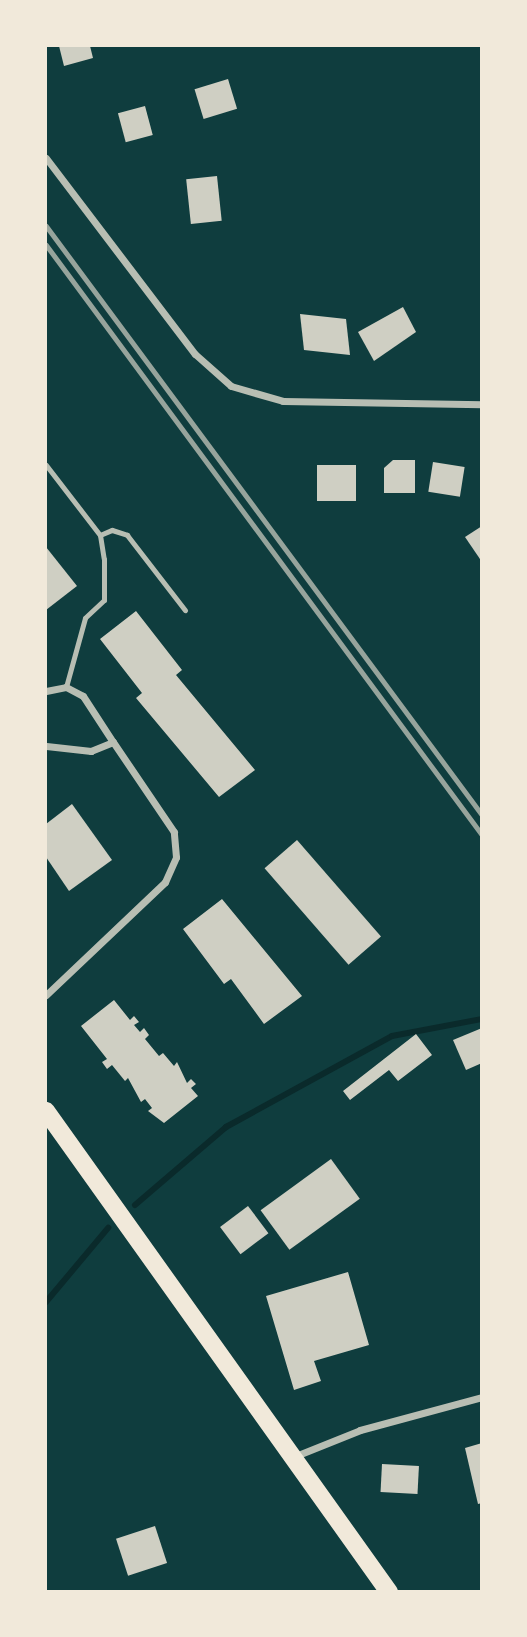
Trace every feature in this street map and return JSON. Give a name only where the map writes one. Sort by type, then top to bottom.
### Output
[{"type":"main road","points":[[46,1111],[389,1591]]},
{"type":"street","points":[[46,158],[195,354],[231,386],[283,401],[481,404]]},
{"type":"street","points":[[46,691],[66,687],[83,696],[174,832],[176,857],[160,887],[46,995]]},
{"type":"street","points":[[46,746],[90,751],[113,742]]},
{"type":"street","points":[[293,1457],[337,1437],[481,1397]]},
{"type":"lane","points":[[46,465],[100,535],[104,600],[85,618],[66,687]]},
{"type":"lane","points":[[100,535],[112,530],[127,535],[185,610]]},
{"type":"building","points":[[59,46],[90,46],[93,58],[64,66]]},
{"type":"building","points":[[228,79],[237,109],[204,119],[195,89]]},
{"type":"building","points":[[145,106],[153,135],[126,142],[118,113]]},
{"type":"building","points":[[217,176],[222,221],[191,224],[186,179]]},
{"type":"building","points":[[403,307],[416,332],[374,361],[358,332]]},
{"type":"building","points":[[300,314],[346,319],[350,355],[304,350]]},
{"type":"building","points":[[393,460],[415,460],[415,493],[384,493],[384,468]]},
{"type":"building","points":[[433,462],[465,467],[460,497],[428,492]]},
{"type":"building","points":[[317,465],[356,465],[356,501],[317,501]]},
{"type":"building","points":[[482,526],[482,562],[465,537]]},
{"type":"building","points":[[46,547],[77,586],[46,610]]},
{"type":"building","points":[[136,611],[182,670],[176,675],[255,770],[219,797],[136,698],[142,693],[100,639]]},
{"type":"building","points":[[72,804],[112,860],[69,891],[46,857],[46,824]]},
{"type":"building","points":[[297,840],[381,937],[349,965],[265,868]]},
{"type":"building","points":[[222,899],[302,996],[264,1024],[231,979],[224,984],[183,929]]},
{"type":"building","points":[[114,1000],[130,1020],[134,1016],[139,1022],[134,1025],[140,1032],[144,1028],[149,1035],[145,1039],[159,1056],[163,1053],[174,1066],[177,1062],[187,1083],[191,1079],[196,1084],[191,1088],[198,1096],[164,1123],[148,1111],[152,1108],[145,1099],[141,1102],[128,1078],[125,1081],[112,1065],[107,1069],[102,1062],[107,1059],[81,1026]]},
{"type":"building","points":[[482,1028],[482,1063],[466,1070],[453,1040]]},
{"type":"building","points":[[416,1034],[432,1055],[398,1081],[389,1070],[350,1100],[343,1091]]},
{"type":"building","points":[[331,1159],[360,1199],[289,1250],[261,1210]]},
{"type":"building","points":[[248,1206],[268,1233],[241,1254],[220,1227]]},
{"type":"building","points":[[348,1272],[369,1345],[314,1361],[321,1381],[294,1390],[266,1296]]},
{"type":"building","points":[[482,1443],[482,1503],[478,1504],[465,1448]]},
{"type":"building","points":[[382,1464],[419,1466],[417,1494],[381,1492]]},
{"type":"building","points":[[155,1526],[167,1563],[128,1576],[116,1539]]},
{"type":"waterway","points":[[135,1205],[226,1127],[392,1036],[482,1019]]},
{"type":"waterway","points":[[46,1302],[108,1228]]},
{"type":"railway","points":[[46,226],[482,815]]},
{"type":"railway","points":[[46,245],[482,835]]}]
